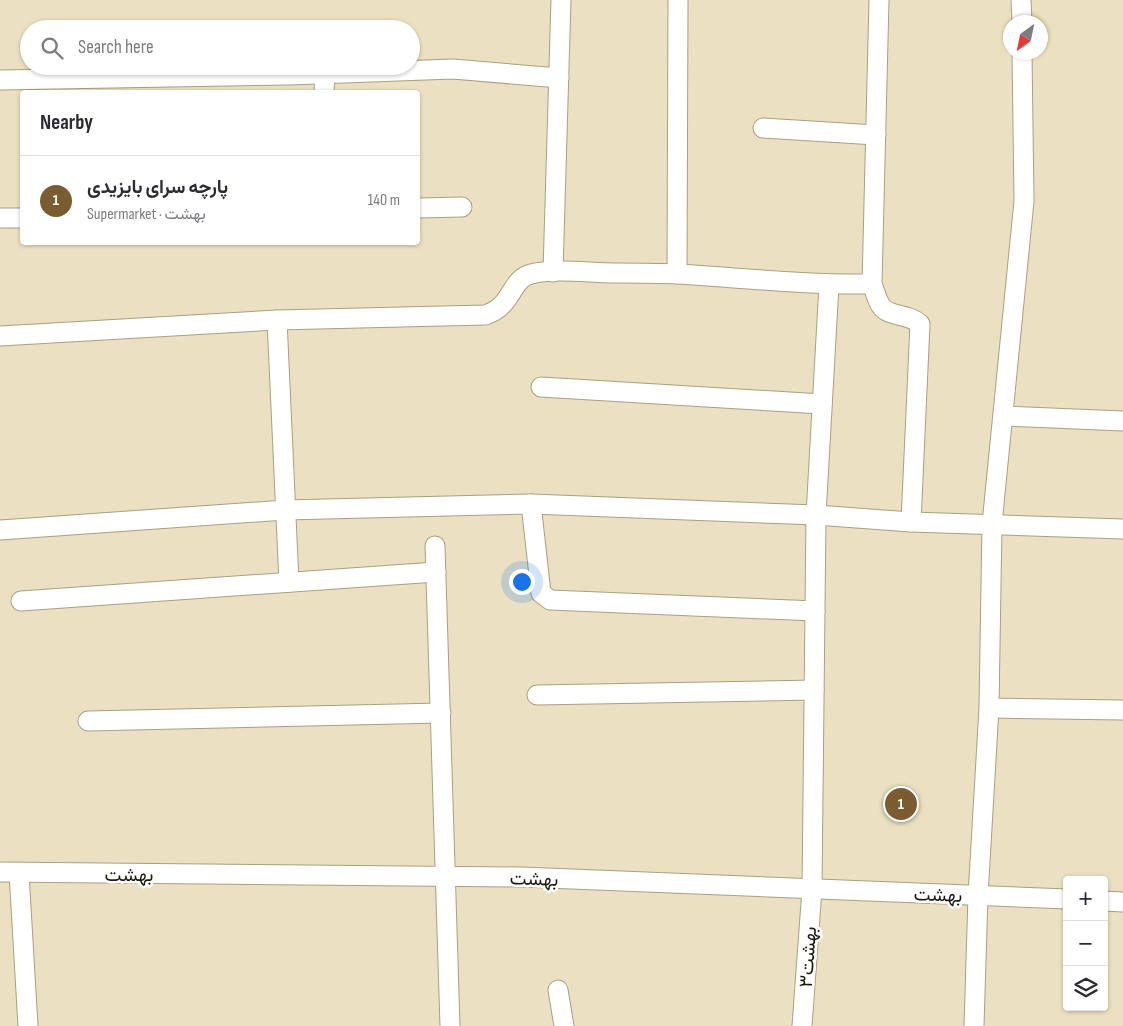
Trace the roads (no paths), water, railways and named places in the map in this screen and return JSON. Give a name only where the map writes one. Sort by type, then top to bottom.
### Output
[{"type":"street","points":[[553,272],[561,0]]},
{"type":"street","points":[[677,274],[678,0]]},
{"type":"street","points":[[879,0],[872,284],[884,310],[888,313],[910,317],[920,324],[911,522]]},
{"type":"street","points":[[1021,0],[1022,15]]},
{"type":"street","points":[[974,1026],[978,896],[989,708],[992,524],[1024,201],[1022,60]]},
{"type":"street","points":[[420,70],[453,69],[559,78]]},
{"type":"street","points":[[0,80],[271,75]]},
{"type":"street","points":[[324,90],[325,75]]},
{"type":"street","points":[[763,128],[876,135]]},
{"type":"street","points":[[420,208],[462,207]]},
{"type":"street","points":[[0,218],[20,218]]},
{"type":"street","points":[[0,336],[277,320],[485,316],[502,307],[516,284],[523,278],[531,274],[553,272],[677,274],[829,285],[872,284]]},
{"type":"street","name":"بهشت۳","points":[[802,1026],[812,889],[816,515],[829,285]]},
{"type":"street","points":[[277,320],[289,582]]},
{"type":"street","points":[[541,387],[822,404]]},
{"type":"street","points":[[1004,416],[1123,421]]},
{"type":"street","points":[[531,504],[541,593],[550,600],[815,611]]},
{"type":"street","points":[[0,530],[285,510],[531,504],[816,515],[911,522],[1123,529]]},
{"type":"street","points":[[435,546],[450,1026]]},
{"type":"street","points":[[21,601],[436,572]]},
{"type":"street","points":[[537,695],[814,690]]},
{"type":"street","points":[[989,708],[1123,710]]},
{"type":"street","points":[[88,721],[440,713]]},
{"type":"street","name":"بهشت","points":[[0,872],[522,877],[1063,899]]},
{"type":"street","points":[[19,873],[28,1026]]},
{"type":"street","points":[[1108,901],[1123,902]]},
{"type":"street","points":[[558,990],[564,1026]]},
{"type":"place","name":"پارچه سرای بایزیدی","points":[[901,804]]}]
